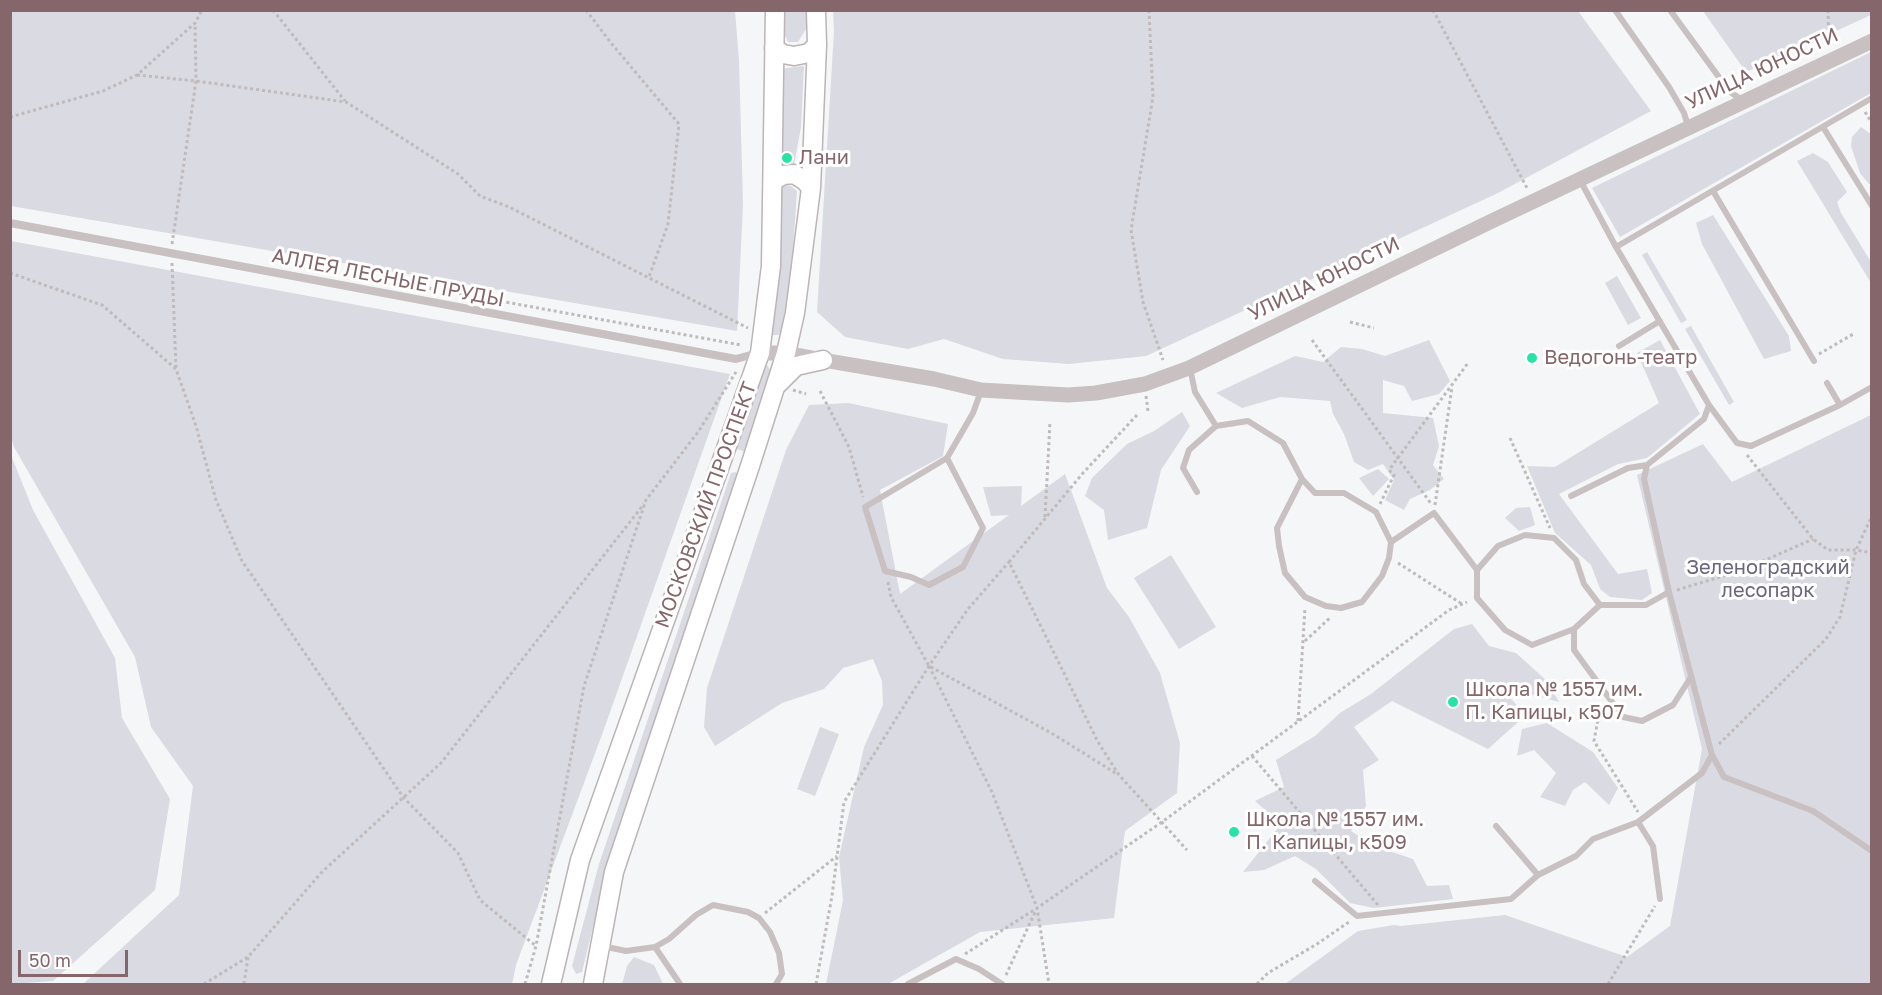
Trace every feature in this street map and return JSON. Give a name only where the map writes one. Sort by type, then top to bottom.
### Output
[{"type":"main road","name":"МОСКОВСКИЙ ПРОСПЕКТ","points":[[557,983],[580,860],[760,353],[771,267],[775,10]]},
{"type":"main road","name":"МОСКОВСКИЙ ПРОСПЕКТ","points":[[593,984],[614,872],[786,353],[793,320],[811,188],[817,45],[816,10]]},
{"type":"main road","points":[[774,48],[783,54],[794,56],[809,52],[817,45]]},
{"type":"main road","points":[[773,181],[783,175],[794,174],[811,188]]},
{"type":"main road","points":[[777,385],[796,366],[823,360]]},
{"type":"main road","points":[[724,457],[750,466]]},
{"type":"street","name":"УЛИЦА ЮНОСТИ","points":[[760,353],[786,353],[934,379],[981,390],[1096,393],[1145,384],[1190,368],[1872,41]]},
{"type":"street","name":"АЛЛЕЯ ЛЕСНЫЕ ПРУДЫ","points":[[10,223],[736,359],[760,353]]},
{"type":"street","points":[[793,320],[800,345],[823,360]]},
{"type":"lane","points":[[1615,10],[1669,87],[1684,113],[1688,128]]},
{"type":"lane","points":[[1670,10],[1729,91],[1743,102]]},
{"type":"lane","points":[[1616,247],[1872,98]]},
{"type":"lane","points":[[1823,128],[1872,206]]},
{"type":"lane","points":[[1580,180],[1616,247],[1709,405],[1737,443],[1751,446],[1840,405],[1872,387]]},
{"type":"lane","points":[[1713,191],[1813,359]]},
{"type":"lane","points":[[1619,346],[1660,321]]},
{"type":"lane","points":[[1190,368],[1195,392],[1216,426]]},
{"type":"lane","points":[[1827,383],[1840,405]]},
{"type":"lane","points":[[947,458],[983,528],[963,567],[928,585],[910,577],[885,571],[865,507],[947,458],[973,413],[981,390]]},
{"type":"lane","points":[[1571,496],[1628,468],[1647,465],[1704,419],[1709,405]]},
{"type":"lane","points":[[1197,492],[1183,468],[1189,450],[1216,426],[1248,422],[1283,443],[1302,479],[1315,493],[1344,494],[1376,512],[1391,542],[1389,558],[1382,576],[1362,602],[1341,608],[1326,606],[1305,597],[1285,573],[1277,528],[1302,479]]},
{"type":"lane","points":[[1647,465],[1644,479],[1669,592],[1712,753],[1724,777],[1813,811],[1872,851]]},
{"type":"lane","points":[[1391,542],[1434,513],[1477,570],[1478,598],[1505,630],[1532,645],[1574,629],[1600,605],[1646,605],[1669,592]]},
{"type":"lane","points":[[1477,570],[1498,546],[1525,534],[1554,538],[1576,560],[1584,584],[1600,605]]},
{"type":"lane","points":[[1574,629],[1574,650],[1623,717],[1642,720],[1673,705],[1691,676]]},
{"type":"lane","points":[[1315,881],[1357,916],[1511,899],[1538,875],[1576,856],[1593,839],[1640,820],[1702,773],[1712,753]]},
{"type":"lane","points":[[1640,820],[1653,846],[1660,899]]},
{"type":"lane","points":[[1496,826],[1538,875]]},
{"type":"lane","points":[[599,946],[626,951],[655,947],[669,939],[696,915],[713,905],[748,912],[759,918],[770,932],[779,953],[782,974],[776,984]]},
{"type":"lane","points":[[655,947],[681,984]]},
{"type":"lane","points":[[908,984],[956,959],[979,969],[1002,984]]},
{"type":"path","points":[[10,117],[103,91],[137,75],[195,23],[202,10]]},
{"type":"path","points":[[273,10],[346,102],[458,174],[480,196],[509,207],[749,329]]},
{"type":"path","points":[[586,10],[679,124],[668,224],[649,277]]},
{"type":"path","points":[[1149,10],[1154,97],[1131,230],[1143,302],[1163,360]]},
{"type":"path","points":[[1433,10],[1527,188]]},
{"type":"path","points":[[1828,10],[1829,45]]},
{"type":"path","points":[[195,23],[196,81],[172,254],[176,369],[196,426],[216,500],[242,561],[403,797],[458,853],[480,900],[536,946]]},
{"type":"path","points":[[137,75],[346,102]]},
{"type":"path","points":[[10,273],[102,305],[176,369]]},
{"type":"path","points":[[1350,322],[1374,328]]},
{"type":"path","points":[[1813,359],[1855,333]]},
{"type":"path","points":[[1312,340],[1435,509],[1452,385]]},
{"type":"path","points":[[1376,512],[1394,475],[1389,470],[1468,363]]},
{"type":"path","points":[[204,984],[248,957],[322,872],[441,763],[698,432],[734,372]]},
{"type":"path","points":[[820,391],[849,447],[865,507]]},
{"type":"path","points":[[816,984],[832,896],[844,802],[928,666],[968,609],[1083,473],[1137,415]]},
{"type":"path","points":[[1045,519],[1050,422]]},
{"type":"path","points":[[1510,438],[1554,538]]},
{"type":"path","points":[[1737,443],[1813,539],[1828,550],[1856,550],[1872,553]]},
{"type":"path","points":[[525,984],[536,946],[584,686],[646,500]]},
{"type":"path","points":[[1712,753],[1826,639],[1840,617],[1856,550],[1872,516]]},
{"type":"path","points":[[1669,592],[1743,570],[1813,539]]},
{"type":"path","points":[[1389,558],[1462,604]]},
{"type":"path","points":[[1009,562],[1098,742],[1119,775],[1187,850]]},
{"type":"path","points":[[885,571],[891,597],[992,792],[1037,908],[1049,984]]},
{"type":"path","points":[[1298,722],[1305,597]]},
{"type":"path","points":[[956,959],[1037,908],[1162,822],[1449,610],[1478,598]]},
{"type":"path","points":[[1304,641],[1341,608]]},
{"type":"path","points":[[928,666],[1053,734],[1119,775]]},
{"type":"path","points":[[1603,691],[1594,741],[1640,820]]},
{"type":"path","points":[[1252,756],[1385,913]]},
{"type":"path","points":[[759,918],[837,856]]},
{"type":"path","points":[[1608,984],[1660,899]]},
{"type":"path","points":[[1002,984],[1037,908]]},
{"type":"path","points":[[1257,984],[1268,973],[1317,944],[1357,916]]},
{"type":"path","points":[[244,984],[248,957]]},
{"type":"green space","points":[[1871,10],[1871,15],[1746,72],[1703,11]]},
{"type":"green space","points":[[10,11],[735,11],[739,60],[743,204],[737,331],[11,206]]},
{"type":"green space","points":[[783,11],[806,11],[806,29],[798,42],[788,42],[783,31]]},
{"type":"green space","points":[[833,11],[1578,11],[1651,111],[1498,193],[1146,356],[1069,364],[1003,359],[944,339],[908,349],[845,337],[817,312],[834,31]]},
{"type":"green space","points":[[1871,52],[1871,93],[1620,237],[1592,188]]},
{"type":"green space","points":[[804,66],[801,127],[794,165],[779,164],[780,69]]},
{"type":"green space","points":[[1861,127],[1871,134],[1871,184],[1860,173],[1851,146],[1852,137]]},
{"type":"green space","points":[[1813,153],[1828,162],[1847,192],[1837,202],[1841,213],[1871,262],[1871,283],[1797,161]]},
{"type":"green space","points":[[785,185],[797,191],[792,265],[782,331],[778,335],[773,335],[769,330],[779,190]]},
{"type":"green space","points":[[1713,215],[1789,336],[1791,351],[1764,359],[1702,244],[1696,223]]},
{"type":"green space","points":[[11,241],[730,374],[603,732],[516,965],[512,984],[83,984],[179,895],[193,786],[151,727],[135,657],[14,447],[10,434]]},
{"type":"green space","points":[[1647,252],[1687,320],[1681,323],[1642,255]]},
{"type":"green space","points":[[1617,276],[1641,318],[1628,325],[1605,283]]},
{"type":"green space","points":[[1691,326],[1734,402],[1729,405],[1685,329]]},
{"type":"green space","points":[[1429,340],[1450,381],[1439,394],[1412,401],[1404,386],[1383,380],[1383,413],[1433,418],[1439,446],[1433,465],[1444,479],[1430,490],[1410,499],[1404,510],[1385,500],[1394,480],[1383,464],[1368,470],[1354,462],[1344,434],[1333,414],[1330,401],[1280,397],[1242,408],[1216,393],[1295,356],[1323,362],[1341,347],[1362,349],[1385,356]]},
{"type":"green space","points":[[1660,340],[1700,414],[1647,458],[1618,464],[1559,494],[1618,574],[1647,569],[1652,593],[1642,600],[1610,597],[1600,589],[1591,565],[1555,533],[1527,466],[1555,467],[1659,403],[1637,353]]},
{"type":"green space","points":[[767,365],[771,371],[746,452],[737,449],[761,370]]},
{"type":"green space","points":[[848,403],[948,424],[943,456],[880,490],[900,594],[1009,515],[991,516],[983,487],[1022,486],[1021,506],[1065,474],[1107,588],[1129,617],[1160,673],[1180,743],[1177,793],[1125,831],[1114,918],[980,932],[888,984],[826,984],[843,900],[839,857],[864,747],[883,705],[882,681],[873,659],[843,668],[824,689],[782,703],[715,746],[704,727],[707,688],[786,450],[809,405]]},
{"type":"green space","points":[[1182,412],[1190,426],[1161,470],[1147,528],[1108,540],[1104,510],[1085,496],[1092,478],[1127,444],[1154,431]]},
{"type":"green space","name":"Зеленоградский лесопарк","points":[[1871,415],[1871,984],[1285,984],[1358,931],[1394,925],[1505,915],[1627,957],[1670,926],[1702,749],[1637,475],[1703,444],[1732,482]]},
{"type":"green space","points":[[11,455],[33,510],[115,658],[122,718],[170,799],[155,890],[53,981],[11,984]]},
{"type":"green space","points":[[1378,469],[1389,479],[1373,496],[1359,478]]},
{"type":"green space","points":[[736,472],[738,475],[608,866],[582,972],[576,974],[572,966],[599,864],[731,473]]},
{"type":"green space","points":[[1530,507],[1535,525],[1519,531],[1505,518],[1516,508]]},
{"type":"green space","points":[[1171,555],[1216,627],[1179,649],[1134,578]]},
{"type":"green space","points":[[1472,624],[1489,646],[1516,653],[1547,681],[1559,702],[1499,686],[1526,715],[1488,749],[1392,701],[1354,727],[1379,760],[1363,770],[1366,806],[1351,831],[1374,846],[1413,859],[1427,886],[1449,885],[1453,899],[1374,908],[1350,903],[1316,869],[1295,856],[1264,870],[1243,872],[1281,824],[1255,801],[1284,787],[1276,760],[1315,736],[1340,713],[1371,694],[1454,629]]},
{"type":"green space","points":[[1547,723],[1593,752],[1618,788],[1609,805],[1585,782],[1573,790],[1565,806],[1540,797],[1556,773],[1534,750],[1517,756],[1522,729]]},
{"type":"green space","points":[[820,727],[839,734],[815,796],[797,789]]},
{"type":"green space","points":[[634,957],[654,965],[663,984],[622,984],[627,966]]},
{"type":"place","name":"Лани","points":[[787,158]]},
{"type":"place","name":"Ведогонь-театр","points":[[1532,358]]},
{"type":"place","name":"Школа № 1557 им. П. Капицы, к507","points":[[1453,702]]},
{"type":"place","name":"Школа № 1557 им. П. Капицы, к509","points":[[1234,832]]}]
